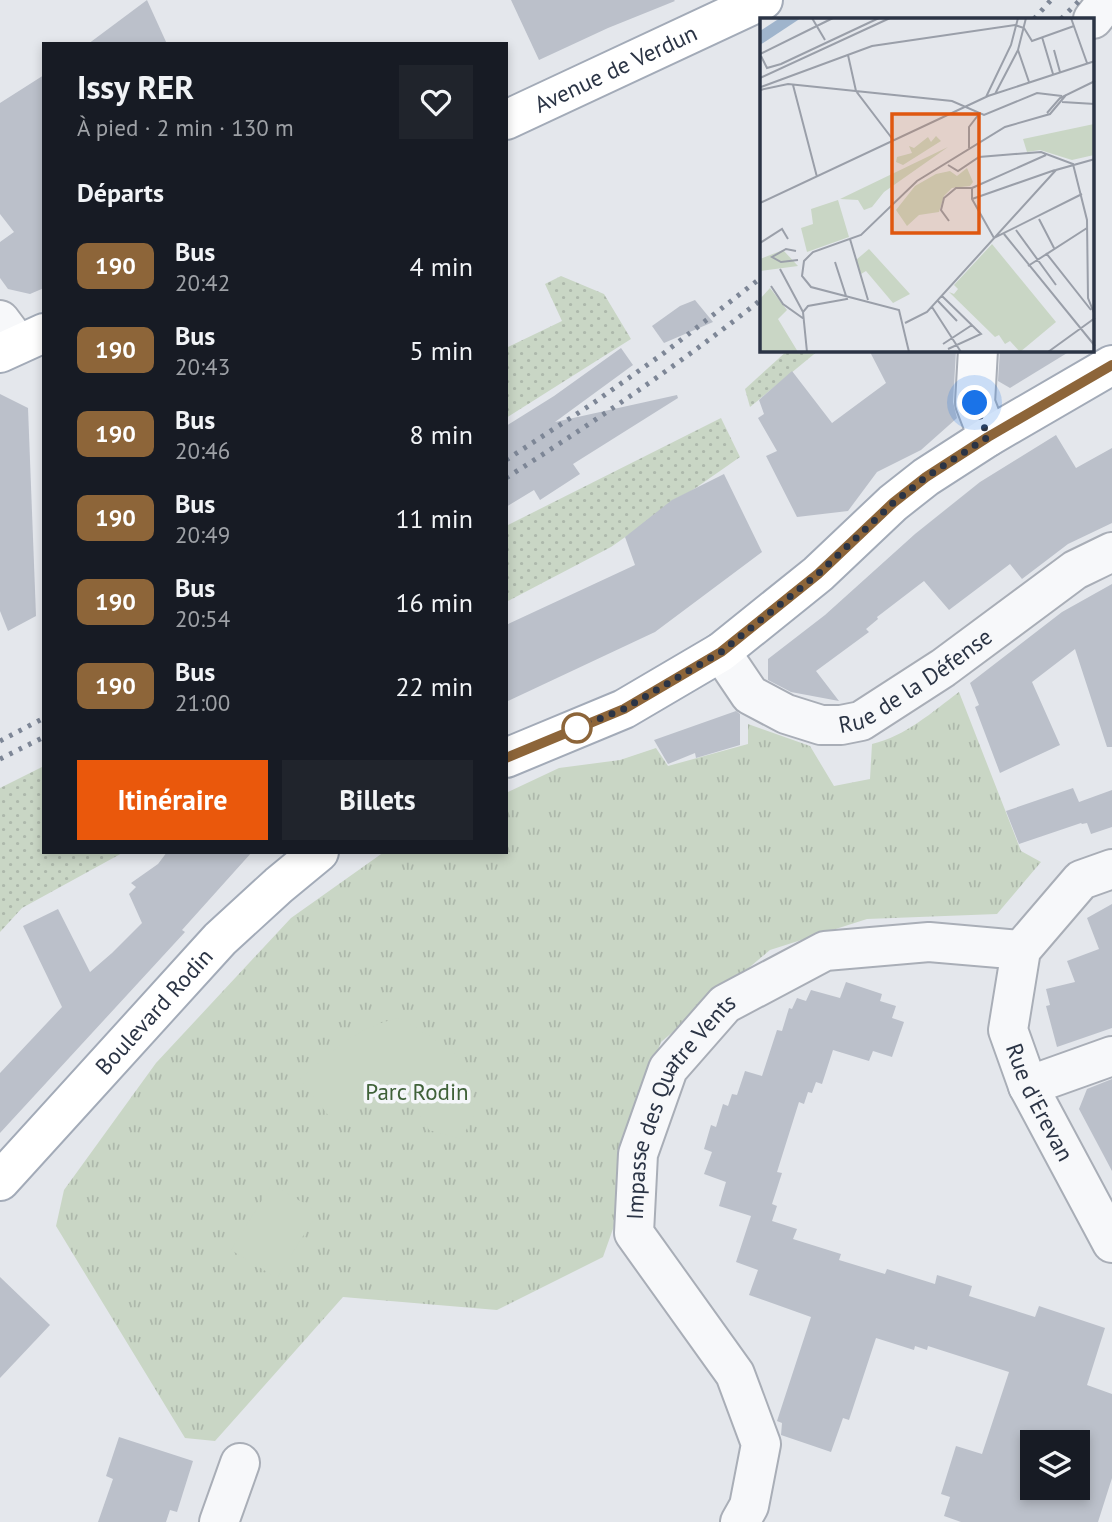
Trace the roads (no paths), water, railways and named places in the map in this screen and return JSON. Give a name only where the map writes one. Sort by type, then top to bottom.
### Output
[{"type":"main road","name":"Avenue de Verdun","points":[[508,119],[763,0]]},
{"type":"main road","points":[[508,757],[624,709],[721,652],[818,574],[893,503],[926,477],[988,437],[1112,365]]},
{"type":"main road","name":"Boulevard Rodin","points":[[0,1181],[220,939],[317,854]]},
{"type":"street","points":[[1094,18],[1108,0]]},
{"type":"street","points":[[978,352],[975,403],[988,437]]},
{"type":"street","name":"Rue de la Défense","points":[[721,652],[750,695],[786,713],[821,724],[841,725],[861,721],[943,668],[1075,570],[1112,552]]},
{"type":"street","points":[[1021,950],[1081,880],[1112,869]]},
{"type":"street","name":"Impasse des Quatre Vents","points":[[740,1522],[749,1506],[761,1444],[735,1374],[634,1233],[638,1154],[668,1069],[725,1004],[825,951],[929,942],[1021,950]]},
{"type":"street","name":"Rue d'Erevan","points":[[1021,950],[1008,1030],[1027,1086],[1112,1243]]},
{"type":"street","points":[[1027,1086],[1112,1055]]},
{"type":"street","points":[[219,1522],[240,1463]]},
{"type":"railway","points":[[1035,18],[1051,0]]},
{"type":"railway","points":[[1062,18],[1080,0]]},
{"type":"railway","points":[[508,459],[664,353],[760,279]]},
{"type":"railway","points":[[508,477],[636,392],[760,301]]},
{"type":"railway","points":[[0,741],[42,719]]},
{"type":"railway","points":[[0,759],[42,738]]},
{"type":"park label","name":"Parc Rodin","points":[[417,1092]]}]
